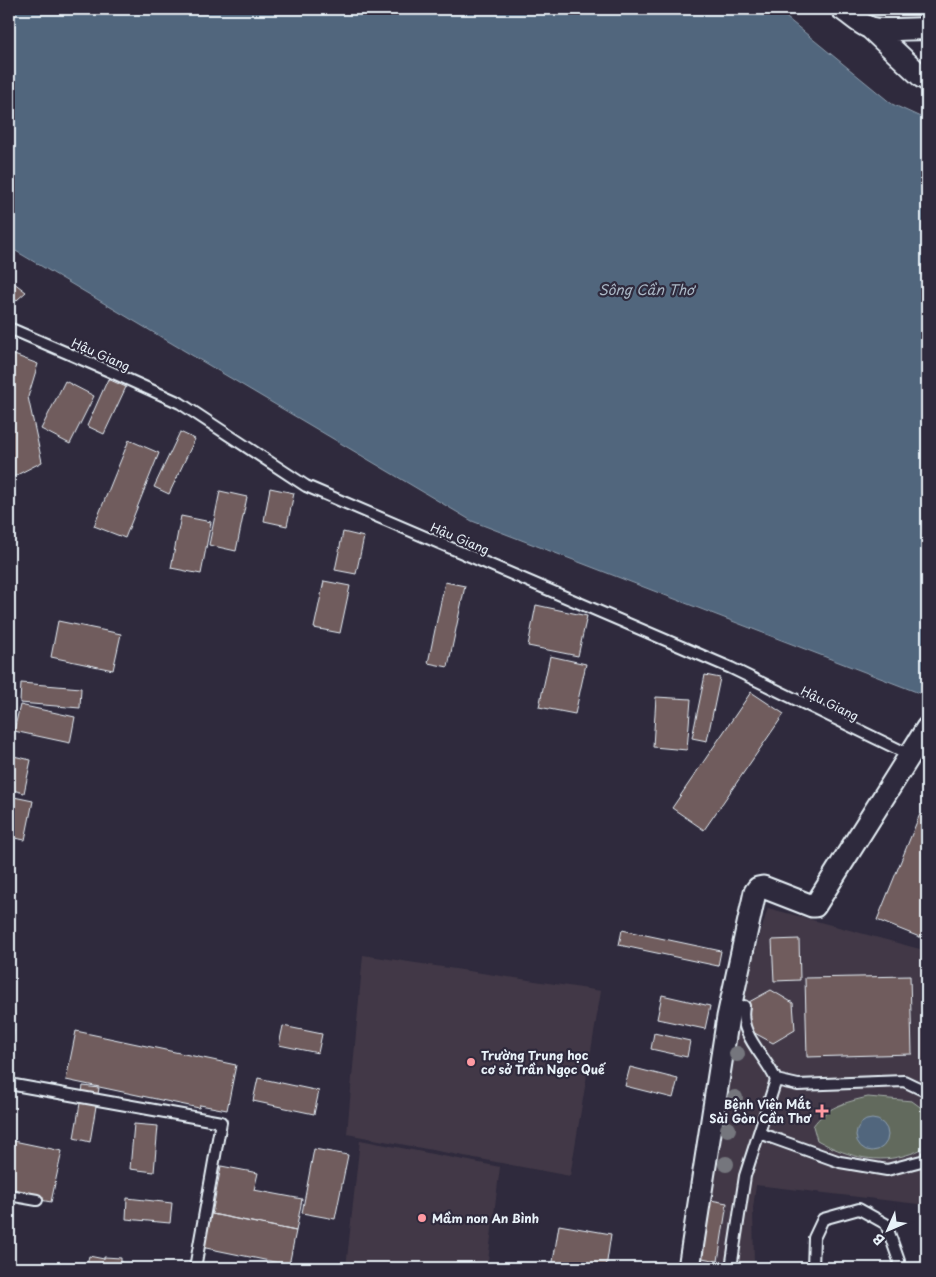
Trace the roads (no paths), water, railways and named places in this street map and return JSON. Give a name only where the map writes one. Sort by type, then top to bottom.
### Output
[{"type":"street","points":[[842,9],[879,28],[922,77],[927,80]]},
{"type":"street","points":[[879,28],[927,29]]},
{"type":"street","points":[[689,1268],[728,1017],[755,892],[758,888],[762,887],[815,906],[927,728]]},
{"type":"lane","name":"Hậu Giang","points":[[9,328],[180,404],[306,486],[731,668],[910,755]]},
{"type":"lane","points":[[731,1268],[746,1176],[776,1080],[771,1068],[744,1027],[742,1014],[744,1006]]},
{"type":"lane","points":[[776,1080],[798,1085],[904,1082],[927,1092]]},
{"type":"lane","points":[[9,1084],[221,1122],[195,1268]]},
{"type":"lane","points":[[759,1133],[840,1162],[887,1170],[925,1160],[927,1156]]},
{"type":"lane","points":[[9,1195],[38,1200]]},
{"type":"lane","points":[[813,1268],[814,1238],[823,1219],[858,1209],[886,1224],[899,1261],[899,1268]]},
{"type":"water","name":"Sông Cần Thơ","points":[[9,9],[776,9],[892,104],[927,120],[927,696],[472,521],[9,247]]},
{"type":"water","points":[[872,1119],[884,1123],[888,1135],[884,1147],[872,1151],[860,1147],[856,1135],[860,1123]]},
{"type":"place","name":"Trường Trung học cơ sở Trần Ngọc Quế","points":[[471,1062]]},
{"type":"place","name":"Bệnh Viện Mắt Sài Gòn Cần Thơ","points":[[822,1111]]},
{"type":"place","name":"Mầm non An Bình","points":[[422,1218]]}]
